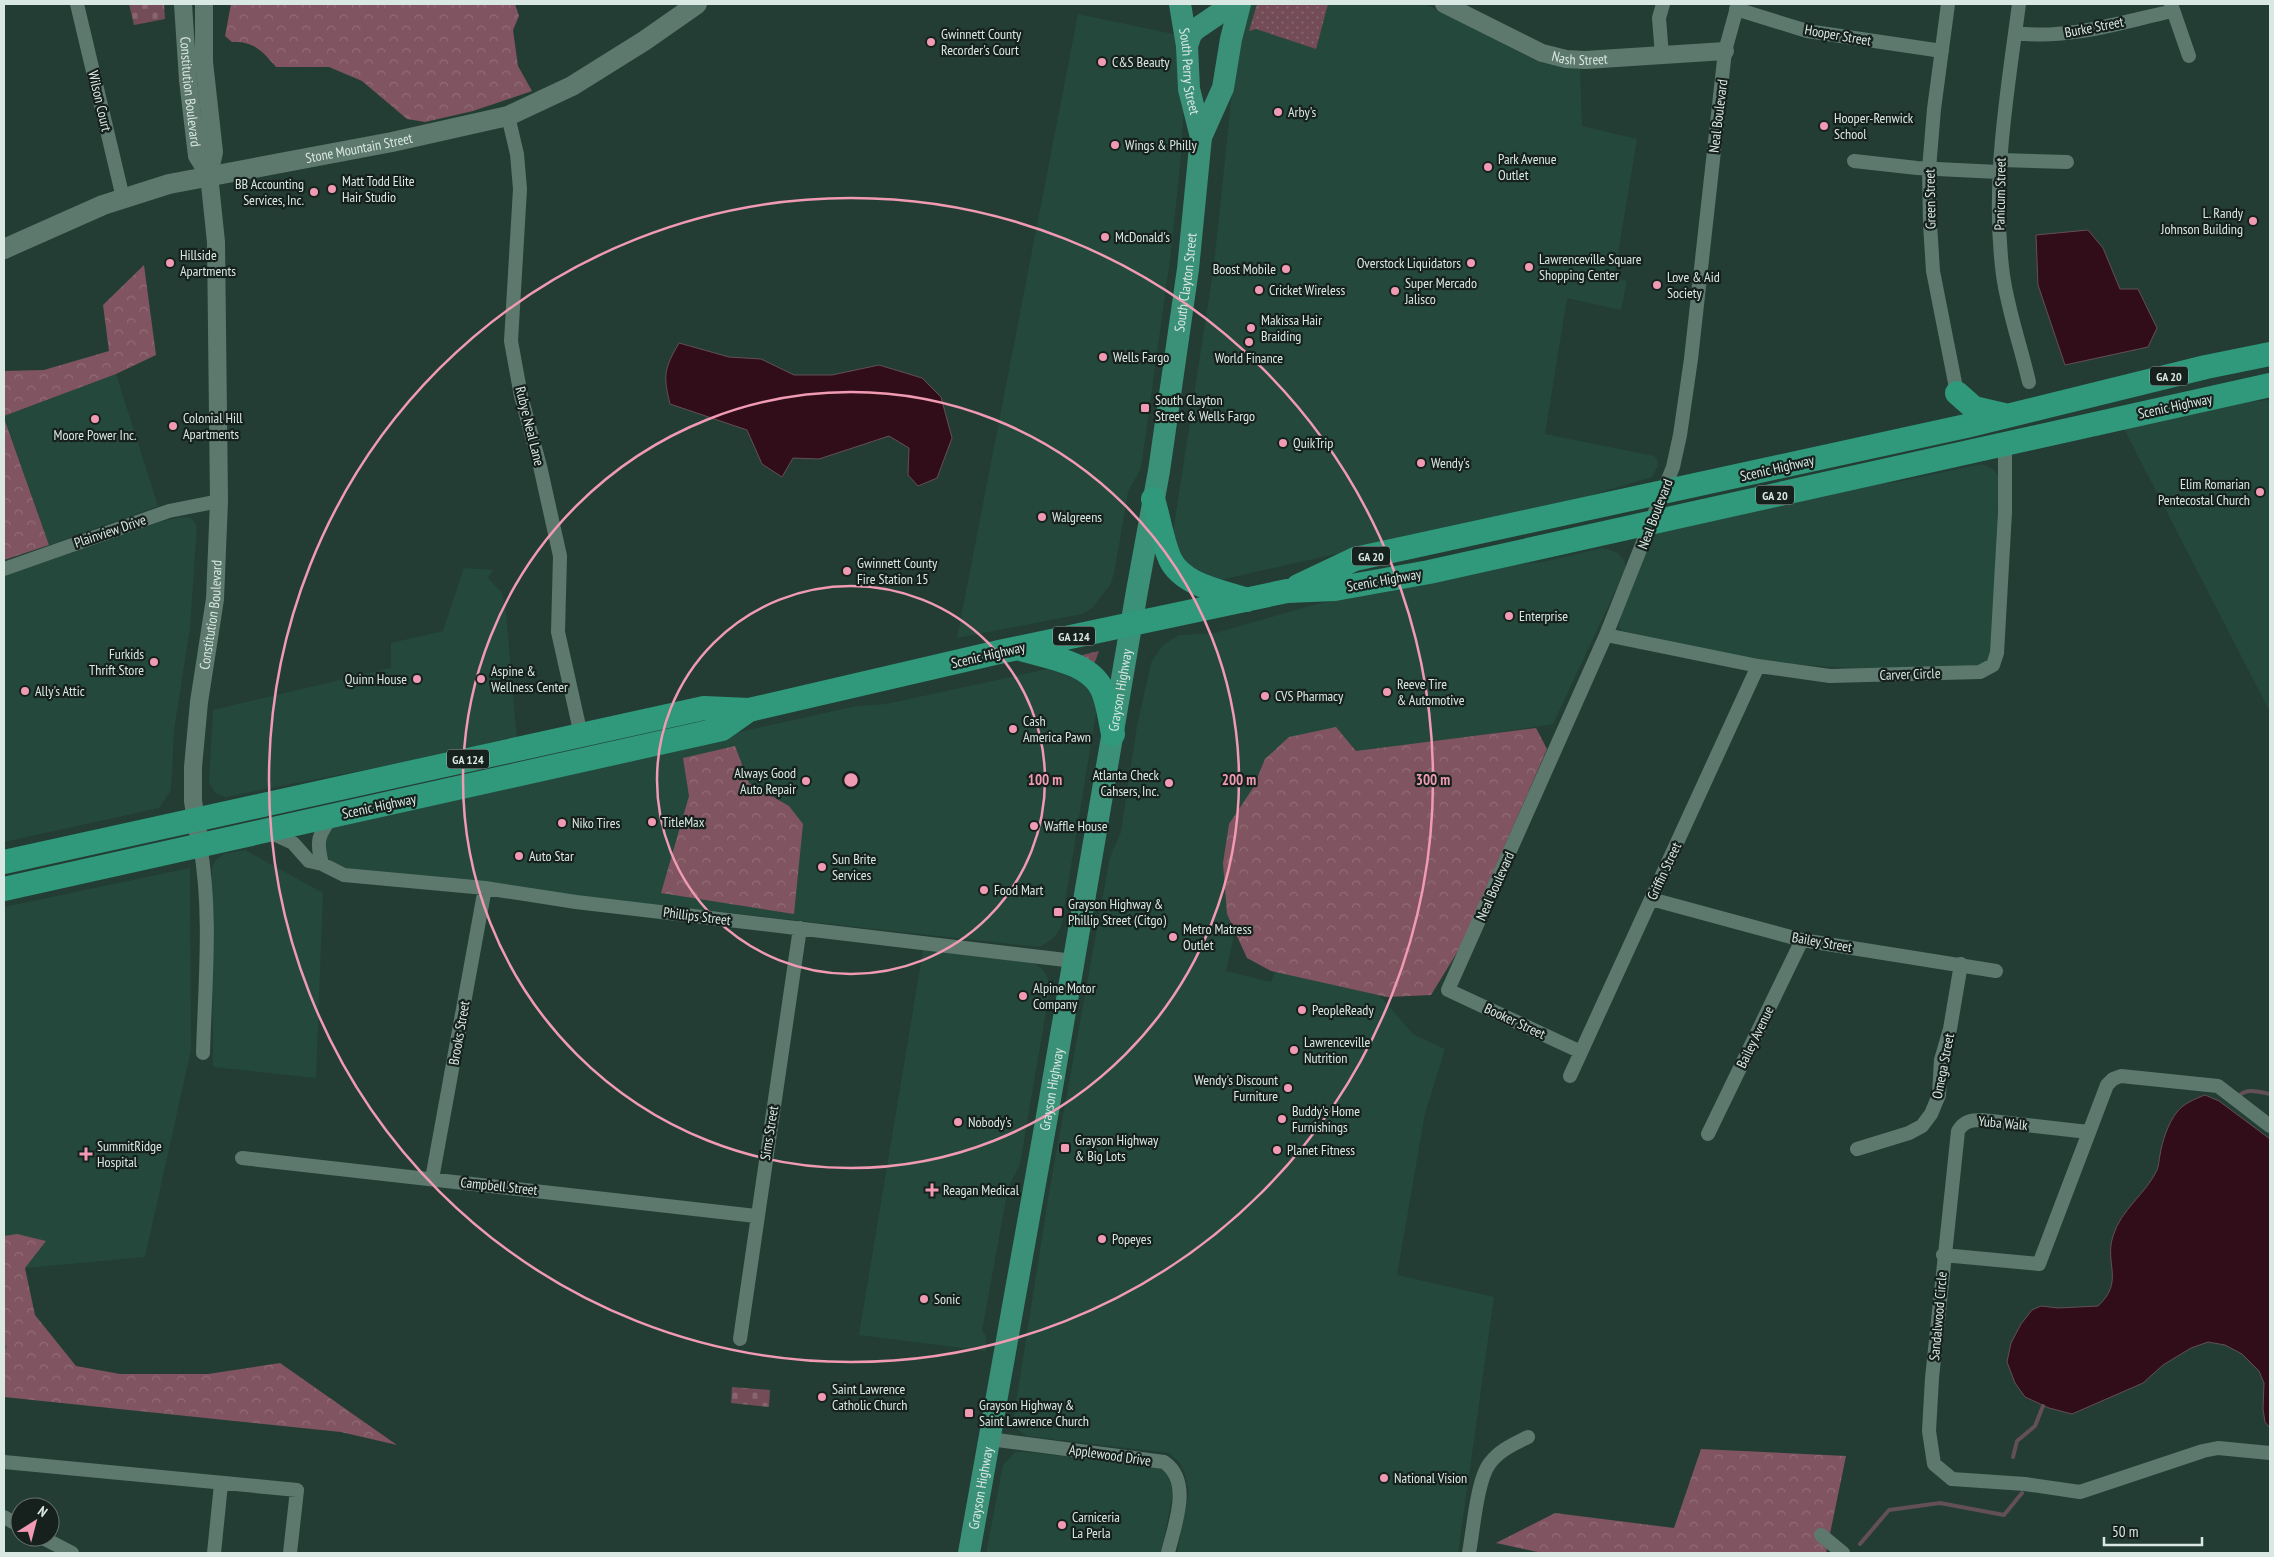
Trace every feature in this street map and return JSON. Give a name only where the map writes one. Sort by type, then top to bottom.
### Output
[{"type":"highway","name":"Scenic Highway","points":[[1287,591],[1355,559],[1942,432],[2206,367],[2270,354]]},
{"type":"highway","name":"Scenic Highway","points":[[4,862],[704,708],[749,710],[1017,648],[1287,591],[1335,589],[1374,583],[2270,385]]},
{"type":"highway","points":[[1957,393],[1974,408],[2010,416]]},
{"type":"highway","points":[[1942,432],[1951,422],[1957,393]]},
{"type":"highway","points":[[1154,499],[1170,558],[1178,571],[1195,582],[1247,600]]},
{"type":"highway","points":[[1017,648],[1065,662],[1089,674],[1102,688],[1113,734]]},
{"type":"highway","name":"Scenic Highway","points":[[4,889],[722,729],[749,710]]},
{"type":"highway","points":[[581,734],[587,759]]},
{"type":"main road","name":"South Perry Street","points":[[1180,4],[1187,46],[1189,89],[1201,137]]},
{"type":"main road","points":[[1187,46],[1191,34],[1196,29],[1233,4]]},
{"type":"main road","name":"South Clayton Street","points":[[1132,624],[1179,338],[1195,211],[1201,137],[1223,88],[1231,39],[1240,4]]},
{"type":"main road","name":"Stone Mountain Street","points":[[4,250],[123,198],[169,184],[392,142],[508,116],[572,86],[644,41],[689,6]]},
{"type":"main road","name":"Grayson Highway","points":[[968,1553],[1132,624]]},
{"type":"street","name":"Wilson Court","points":[[77,4],[123,198]]},
{"type":"street","name":"Constitution Boulevard","points":[[183,4],[188,80],[197,156],[209,176]]},
{"type":"street","name":"Constitution Boulevard","points":[[203,1053],[204,868],[195,821],[193,767],[195,734],[215,599],[219,501],[217,250],[209,176],[214,152],[204,62],[204,4]]},
{"type":"street","name":"Nash Street","points":[[1444,4],[1542,54],[1553,57],[1585,60],[1726,50]]},
{"type":"street","points":[[1662,56],[1659,18],[1663,4]]},
{"type":"street","name":"Green Street","points":[[1948,4],[1934,109],[1929,168],[1933,271],[1957,393]]},
{"type":"street","name":"Panicum Street","points":[[2020,4],[1999,166],[2000,247],[2004,277],[2029,382]]},
{"type":"street","name":"Hooper Street","points":[[1737,6],[1807,31],[1942,51]]},
{"type":"street","name":"Neal Boulevard","points":[[1448,990],[1606,635],[1673,467],[1680,435],[1691,359],[1726,50],[1737,6]]},
{"type":"street","points":[[2172,7],[2189,56]]},
{"type":"street","name":"Burke Street","points":[[2016,33],[2040,36],[2067,34],[2172,7]]},
{"type":"street","name":"Rubye Neal Lane","points":[[508,116],[518,154],[520,189],[511,341],[521,396],[540,466],[560,556],[558,632],[581,734]]},
{"type":"street","points":[[1854,161],[1929,168],[2067,162]]},
{"type":"street","name":"Carver Circle","points":[[1606,635],[1758,666],[1830,676],[1980,672],[1993,665],[1997,653],[2003,559],[2005,443]]},
{"type":"street","name":"Plainview Drive","points":[[4,569],[169,511],[219,501]]},
{"type":"street","name":"Griffin Street","points":[[1570,1076],[1758,666]]},
{"type":"street","points":[[322,864],[318,842],[320,832],[333,816]]},
{"type":"street","name":"Phillips Street","points":[[266,831],[293,843],[309,861],[322,864],[344,875],[485,888],[576,902],[1074,961]]},
{"type":"street","name":"Brooks Street","points":[[432,1179],[485,888]]},
{"type":"street","name":"Bailey Street","points":[[1651,899],[1802,940],[1962,964],[1996,971]]},
{"type":"street","name":"Sims Street","points":[[740,1339],[756,1216],[800,928]]},
{"type":"street","name":"Bailey Avenue","points":[[1708,1134],[1802,940]]},
{"type":"street","name":"Omega Street","points":[[1857,1149],[1909,1133],[1922,1126],[1931,1114],[1938,1095],[1941,1060],[1950,1029],[1962,964]]},
{"type":"street","name":"Booker Street","points":[[1448,990],[1581,1052]]},
{"type":"street","name":"Sandalwood Circle","points":[[2270,1126],[2218,1086],[2121,1076],[2113,1079],[2107,1085],[2088,1132],[2039,1264],[1943,1255],[1929,1431],[1934,1464],[1952,1479],[2025,1484],[2080,1492],[2218,1448],[2270,1453]]},
{"type":"street","name":"Yuba Walk","points":[[1943,1255],[1956,1140],[1962,1124],[1970,1120],[1982,1120],[2088,1132]]},
{"type":"street","name":"Campbell Street","points":[[242,1158],[756,1216]]},
{"type":"street","points":[[1469,1553],[1481,1480],[1489,1464],[1506,1448],[1528,1438]]},
{"type":"street","name":"Applewood Drive","points":[[989,1439],[1164,1462],[1174,1473],[1180,1493],[1168,1553]]},
{"type":"street","points":[[4,1462],[297,1490],[290,1553]]},
{"type":"street","points":[[214,1553],[221,1484]]},
{"type":"street","points":[[1821,1534],[1843,1553]]},
{"type":"street","points":[[60,1547],[72,1553]]},
{"type":"shaded area","points":[[1251,4],[1425,4],[1541,63],[1580,69],[1582,126],[1637,139],[1614,278],[1627,281],[1621,310],[1567,298],[1545,434],[1654,456],[1657,459],[1658,466],[1652,477],[1511,519],[1394,541],[1211,582],[1187,572],[1172,539],[1214,265],[1235,64]]},
{"type":"shaded area","points":[[1078,14],[1178,35],[1184,105],[1181,155],[1171,252],[1141,468],[1128,492],[1114,574],[1110,585],[1092,608],[1082,614],[957,638]]},
{"type":"shaded area","points":[[2088,230],[2103,248],[2120,289],[2138,289],[2157,328],[2148,347],[2065,365],[2038,285],[2036,235]]},
{"type":"shaded area","points":[[679,343],[729,357],[761,359],[794,375],[832,375],[879,365],[922,378],[941,397],[952,438],[937,478],[918,486],[908,475],[909,448],[889,436],[819,459],[793,458],[782,477],[762,464],[747,430],[670,404],[666,386],[666,372],[670,359]]},
{"type":"shaded area","points":[[116,374],[158,506],[49,545],[4,416]]},
{"type":"shaded area","points":[[2270,400],[2270,712],[2122,425],[2222,404]]},
{"type":"shaded area","points":[[1982,464],[1994,470],[1999,478],[1992,648],[1985,663],[1980,665],[1868,669],[1769,663],[1623,631],[1619,628],[1620,617],[1655,531],[1840,488],[1897,482]]},
{"type":"shaded area","points":[[182,517],[191,518],[197,526],[190,628],[174,730],[171,790],[159,808],[4,842],[4,576],[163,521]]},
{"type":"shaded area","points":[[1603,548],[1618,553],[1624,560],[1626,568],[1553,724],[1272,768],[1226,971],[1271,982],[1281,958],[1366,980],[1414,1035],[1445,1049],[1425,1113],[1397,1275],[1494,1297],[1458,1553],[1177,1553],[1189,1492],[1185,1474],[1180,1463],[1169,1453],[1027,1436],[1017,1429],[1013,1422],[1050,1187],[1110,857],[1121,832],[1137,726],[1151,663],[1162,646],[1179,635],[1216,633],[1313,605],[1498,566],[1542,562]]},
{"type":"shaded area","points":[[464,568],[493,570],[488,578],[502,593],[506,613],[517,740],[225,797],[215,793],[209,782],[213,710],[391,668],[391,643],[443,631]]},
{"type":"shaded area","points":[[1057,667],[1092,687],[1097,707],[1061,927],[1054,938],[1039,947],[360,872],[335,864],[325,856],[324,833],[330,826],[601,763],[627,762],[652,757],[680,745],[857,706],[886,704]]},
{"type":"shaded area","points":[[245,850],[323,893],[316,1078],[213,1067],[212,867],[216,860],[224,854]]},
{"type":"shaded area","name":"SummitRidge Hospital","points":[[190,868],[191,1050],[145,1257],[4,1270],[4,907]]},
{"type":"shaded area","points":[[923,950],[1033,963],[1041,968],[1047,976],[1050,988],[1020,1164],[1008,1188],[982,1331],[986,1336],[986,1351],[859,1335]]},
{"type":"shaded area","points":[[2205,1095],[2219,1101],[2270,1139],[2270,1428],[2265,1422],[2263,1409],[2264,1383],[2259,1371],[2242,1354],[2225,1345],[2208,1342],[2191,1348],[2163,1365],[2143,1383],[2072,1414],[2049,1408],[2025,1397],[2015,1383],[2007,1362],[2011,1343],[2021,1324],[2032,1310],[2041,1306],[2058,1308],[2098,1306],[2106,1297],[2112,1280],[2111,1246],[2117,1226],[2147,1187],[2157,1170],[2164,1139],[2174,1116],[2186,1104]]},
{"type":"shaded area","points":[[1015,1452],[1157,1467],[1163,1470],[1168,1476],[1173,1493],[1161,1553],[986,1553],[1003,1465]]},
{"type":"green space","points":[[129,4],[164,4],[165,19],[134,25]]},
{"type":"green space","points":[[231,4],[515,4],[519,16],[513,30],[518,66],[532,91],[473,111],[425,122],[407,119],[362,81],[329,67],[276,67],[252,45],[232,42],[225,36]]},
{"type":"green space","points":[[1257,4],[1328,4],[1316,49],[1256,29],[1249,31]]},
{"type":"green space","points":[[144,265],[156,355],[116,374],[4,416],[4,371],[44,370],[109,351],[103,305]]},
{"type":"green space","points":[[4,418],[49,545],[4,560]]},
{"type":"green space","points":[[1099,651],[1093,667],[1080,656],[1082,655]]},
{"type":"green space","points":[[1336,727],[1356,751],[1536,728],[1547,749],[1461,946],[1431,995],[1387,997],[1271,971],[1247,958],[1227,914],[1223,863],[1229,824],[1253,788],[1265,759],[1289,737]]},
{"type":"green space","points":[[735,746],[749,783],[789,806],[803,824],[794,914],[661,893],[689,796],[683,758]]},
{"type":"green space","points":[[17,1234],[46,1241],[25,1268],[35,1315],[76,1366],[120,1374],[208,1374],[280,1363],[397,1445],[341,1432],[4,1397],[4,1236]]},
{"type":"green space","points":[[732,1387],[770,1390],[769,1407],[731,1403]]},
{"type":"green space","points":[[1701,1449],[1846,1456],[1826,1553],[1542,1553],[1496,1543],[1555,1513],[1674,1528]]},
{"type":"waterway","points":[[2238,1097],[2249,1091],[2270,1094]]},
{"type":"waterway","points":[[2013,1457],[2017,1441],[2035,1426],[2043,1406]]},
{"type":"waterway","points":[[1860,1544],[1889,1510],[1940,1503],[2004,1515],[2022,1493]]},
{"type":"place","name":"Gwinnett County Recorder's Court","points":[[931,42]]},
{"type":"place","name":"C&S Beauty","points":[[1102,62]]},
{"type":"place","name":"Arby's","points":[[1278,112]]},
{"type":"place","name":"Hooper-Renwick School","points":[[1824,126]]},
{"type":"place","name":"Wings & Philly","points":[[1115,145]]},
{"type":"place","name":"Park Avenue Outlet","points":[[1488,167]]},
{"type":"place","name":"Matt Todd Elite Hair Studio","points":[[332,189]]},
{"type":"place","name":"BB Accounting Services, Inc.","points":[[314,192]]},
{"type":"place","name":"L. Randy Johnson Building","points":[[2253,221]]},
{"type":"place","name":"McDonald's","points":[[1105,237]]},
{"type":"place","name":"Hillside Apartments","points":[[170,263]]},
{"type":"place","name":"Overstock Liquidators","points":[[1471,263]]},
{"type":"place","name":"Lawrenceville Square Shopping Center","points":[[1529,267]]},
{"type":"place","name":"Boost Mobile","points":[[1286,269]]},
{"type":"place","name":"Love & Aid Society","points":[[1657,285]]},
{"type":"place","name":"Cricket Wireless","points":[[1259,290]]},
{"type":"place","name":"Super Mercado Jalisco","points":[[1395,291]]},
{"type":"place","name":"Makissa Hair Braiding","points":[[1251,328]]},
{"type":"place","name":"World Finance","points":[[1249,342]]},
{"type":"place","name":"Wells Fargo","points":[[1103,357]]},
{"type":"place","name":"South Clayton Street & Wells Fargo","points":[[1145,408]]},
{"type":"place","name":"Moore Power Inc.","points":[[95,419]]},
{"type":"place","name":"Colonial Hill Apartments","points":[[173,426]]},
{"type":"place","name":"QuikTrip","points":[[1283,443]]},
{"type":"place","name":"Wendy's","points":[[1421,463]]},
{"type":"place","name":"Elim Romarian Pentecostal Church","points":[[2260,492]]},
{"type":"place","name":"Walgreens","points":[[1042,517]]},
{"type":"place","name":"Gwinnett County Fire Station 15","points":[[847,571]]},
{"type":"place","name":"Enterprise","points":[[1509,616]]},
{"type":"place","name":"Furkids Thrift Store","points":[[154,662]]},
{"type":"place","name":"Quinn House","points":[[417,679]]},
{"type":"place","name":"Aspine & Wellness Center","points":[[481,679]]},
{"type":"place","name":"Ally's Attic","points":[[25,691]]},
{"type":"place","name":"Reeve Tire & Automotive","points":[[1387,692]]},
{"type":"place","name":"CVS Pharmacy","points":[[1265,696]]},
{"type":"place","name":"Cash America Pawn","points":[[1013,729]]},
{"type":"place","name":"Always Good Auto Repair","points":[[806,781]]},
{"type":"place","name":"Atlanta Check Cahsers, Inc.","points":[[1169,783]]},
{"type":"place","name":"TitleMax","points":[[652,822]]},
{"type":"place","name":"Niko Tires","points":[[562,823]]},
{"type":"place","name":"Waffle House","points":[[1034,826]]},
{"type":"place","name":"Auto Star","points":[[519,856]]},
{"type":"place","name":"Sun Brite Services","points":[[822,867]]},
{"type":"place","name":"Food Mart","points":[[984,890]]},
{"type":"place","name":"Grayson Highway & Phillip Street (Citgo)","points":[[1058,912]]},
{"type":"place","name":"Metro Matress Outlet","points":[[1173,937]]},
{"type":"place","name":"Alpine Motor Company","points":[[1023,996]]},
{"type":"place","name":"PeopleReady","points":[[1302,1010]]},
{"type":"place","name":"Lawrenceville Nutrition","points":[[1294,1050]]},
{"type":"place","name":"Wendy's Discount Furniture","points":[[1288,1088]]},
{"type":"place","name":"Buddy's Home Furnishings","points":[[1282,1119]]},
{"type":"place","name":"Nobody's","points":[[958,1122]]},
{"type":"place","name":"Grayson Highway & Big Lots","points":[[1065,1148]]},
{"type":"place","name":"Planet Fitness","points":[[1277,1150]]},
{"type":"place","name":"SummitRidge Hospital","points":[[86,1154]]},
{"type":"place","name":"Reagan Medical","points":[[932,1190]]},
{"type":"place","name":"Popeyes","points":[[1102,1239]]},
{"type":"place","name":"Sonic","points":[[924,1299]]},
{"type":"place","name":"Saint Lawrence Catholic Church","points":[[822,1397]]},
{"type":"place","name":"Grayson Highway & Saint Lawrence Church","points":[[969,1413]]},
{"type":"place","name":"National Vision","points":[[1384,1478]]},
{"type":"place","name":"Carniceria La Perla","points":[[1062,1525]]}]
